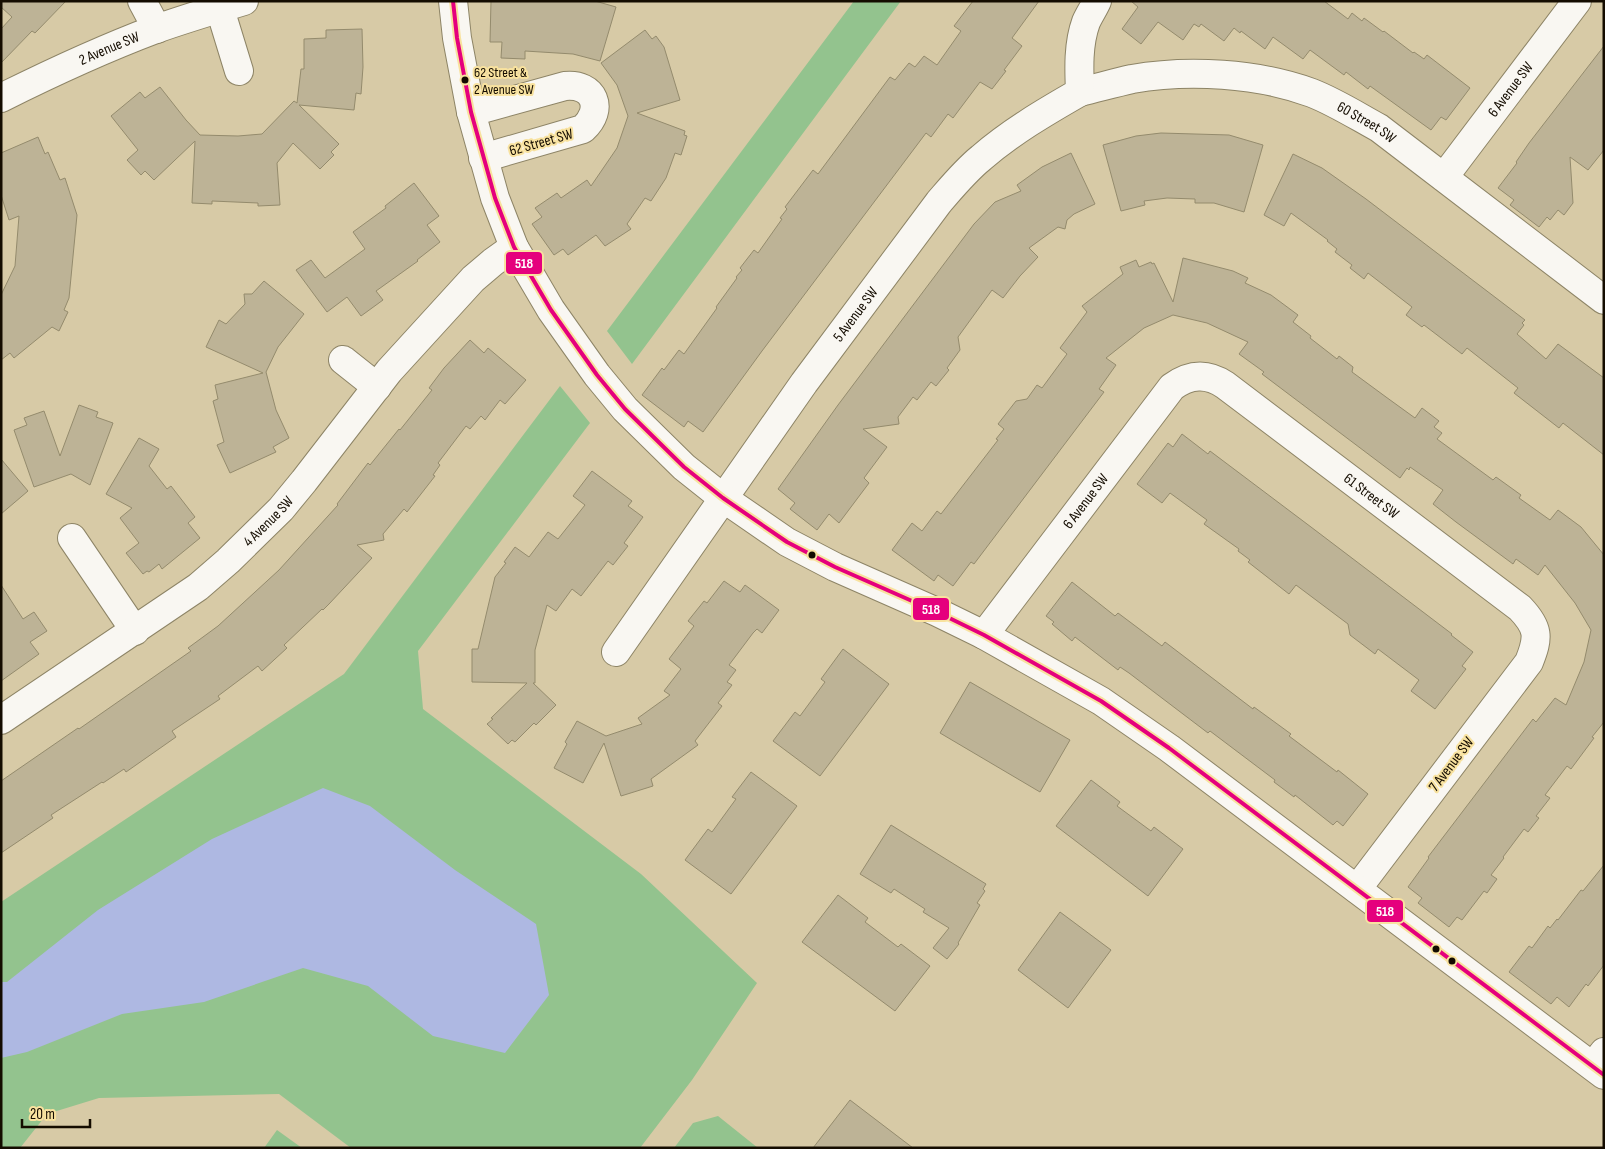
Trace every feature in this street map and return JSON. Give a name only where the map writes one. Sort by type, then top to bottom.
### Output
[{"type":"street","points":[[142,1],[157,29]]},
{"type":"street","points":[[453,1],[457,38],[471,112],[495,198],[514,247],[551,310],[597,375],[625,409],[684,467],[723,498],[787,542],[835,567],[938,612],[984,635],[1101,701],[1169,748],[1357,889],[1600,1064]]},
{"type":"street","points":[[1080,92],[1081,42],[1086,23],[1097,1]]},
{"type":"street","name":"6 Avenue SW","points":[[1444,177],[1577,1]]},
{"type":"street","name":"2 Avenue SW","points":[[1,98],[79,61],[157,29],[232,5],[239,70]]},
{"type":"street","name":"60 Street SW","points":[[1080,92],[1132,79],[1176,75],[1230,75],[1276,83],[1312,93],[1379,128],[1604,300]]},
{"type":"street","name":"62 Street SW","points":[[471,112],[565,86],[580,87],[588,92],[593,99],[595,116],[584,129],[483,158]]},
{"type":"street","name":"5 Avenue SW","points":[[616,652],[804,384],[938,202],[959,178],[1010,135],[1080,92]]},
{"type":"street","name":"4 Avenue SW","points":[[1,720],[198,587],[254,536],[304,481],[390,371],[473,279],[514,247]]},
{"type":"street","points":[[343,360],[378,387]]},
{"type":"street","name":"61 Street SW","points":[[1194,377],[1205,376],[1216,379],[1226,385],[1520,608],[1530,618],[1536,630],[1536,636]]},
{"type":"street","name":"6 Avenue SW","points":[[984,635],[1172,387],[1180,381],[1194,377]]},
{"type":"street","points":[[72,538],[135,631]]},
{"type":"street","name":"7 Avenue SW","points":[[1357,889],[1529,662],[1536,636]]},
{"type":"green space","points":[[854,1],[901,1],[632,364],[607,331]]},
{"type":"green space","points":[[560,386],[590,423],[418,651],[423,709],[641,874],[757,983],[692,1080],[640,1148],[351,1148],[279,1094],[99,1098],[47,1114],[20,1148],[1,1148],[1,902],[344,674]]},
{"type":"green space","points":[[718,1116],[758,1148],[674,1148],[693,1123]]},
{"type":"green space","points":[[277,1130],[302,1148],[264,1148]]},
{"type":"water","points":[[323,788],[370,806],[455,870],[536,924],[549,995],[505,1053],[433,1036],[368,986],[303,968],[204,1002],[122,1014],[27,1052],[1,1058],[1,982],[7,982],[98,910],[212,839]]},
{"type":"building","points":[[1,1],[66,1],[35,33],[32,31],[1,63],[1,29],[12,17],[1,7]]},
{"type":"building","points":[[491,1],[595,1],[616,7],[600,61],[573,54],[525,51],[525,59],[501,58],[502,42],[490,42]]},
{"type":"building","points":[[973,1],[1039,1],[1012,38],[1022,46],[1004,70],[1006,71],[992,89],[980,82],[953,118],[948,114],[931,137],[926,133],[703,432],[688,421],[684,427],[642,395],[662,368],[664,370],[679,350],[684,354],[737,278],[742,270],[740,268],[754,250],[758,253],[782,219],[780,218],[787,209],[785,207],[813,170],[818,174],[890,77],[895,80],[909,63],[915,67],[924,56],[937,65],[961,31],[954,26]]},
{"type":"building","points":[[1131,1],[1324,1],[1348,19],[1352,13],[1362,21],[1364,18],[1424,59],[1427,55],[1470,88],[1446,120],[1441,117],[1431,130],[1370,86],[1368,89],[1346,72],[1344,75],[1310,50],[1303,59],[1273,37],[1265,49],[1234,28],[1224,41],[1201,24],[1199,27],[1194,24],[1183,40],[1158,22],[1141,44],[1122,29],[1138,7]]},
{"type":"building","points":[[362,29],[363,67],[361,94],[356,93],[354,110],[299,105],[339,144],[331,152],[334,155],[320,169],[293,143],[277,163],[280,205],[258,206],[258,203],[212,201],[212,204],[192,203],[195,141],[154,180],[145,171],[141,175],[127,160],[138,150],[111,116],[140,92],[145,98],[160,87],[200,135],[238,136],[262,134],[294,101],[297,103],[301,69],[304,69],[304,39],[326,38],[326,30]]},
{"type":"building","points":[[645,30],[652,39],[656,36],[664,47],[680,100],[637,113],[685,131],[684,135],[687,136],[681,155],[675,153],[666,178],[651,201],[645,198],[627,224],[631,229],[605,246],[596,235],[568,255],[563,249],[554,255],[532,224],[542,217],[535,208],[557,193],[561,198],[587,180],[591,186],[617,148],[628,116],[617,85],[601,63]]},
{"type":"building","points":[[1604,46],[1604,150],[1588,170],[1570,157],[1573,203],[1564,215],[1558,210],[1550,220],[1547,217],[1539,227],[1510,205],[1514,200],[1498,188],[1529,143]]},
{"type":"building","points":[[1161,133],[1229,135],[1263,145],[1244,212],[1214,203],[1195,203],[1195,199],[1167,198],[1144,201],[1145,205],[1121,211],[1103,145],[1136,136]]},
{"type":"building","points":[[38,137],[45,154],[48,152],[60,180],[65,178],[77,215],[69,298],[64,310],[68,312],[59,331],[52,327],[14,358],[10,353],[1,360],[1,295],[15,266],[19,216],[9,220],[1,195],[1,153]]},
{"type":"building","points":[[1071,153],[1095,204],[1074,214],[1067,220],[1065,229],[1058,227],[1029,248],[1038,257],[1003,298],[992,290],[958,337],[960,350],[947,368],[949,370],[936,386],[931,382],[917,400],[913,397],[898,417],[899,424],[863,429],[887,447],[864,478],[869,483],[839,523],[829,514],[817,530],[790,509],[795,503],[778,489],[838,405],[974,224],[995,202],[1021,191],[1017,185],[1042,167]]},
{"type":"building","points":[[1293,154],[1322,168],[1366,199],[1525,320],[1522,323],[1524,325],[1517,334],[1546,359],[1558,344],[1604,378],[1604,455],[1563,423],[1559,428],[1514,393],[1518,388],[1467,348],[1462,354],[1424,325],[1422,327],[1406,315],[1412,307],[1368,273],[1364,279],[1350,268],[1352,265],[1335,252],[1337,249],[1328,240],[1291,213],[1284,226],[1264,215]]},
{"type":"building","points":[[414,183],[439,216],[427,225],[440,242],[418,261],[376,291],[383,300],[361,316],[347,297],[327,312],[296,270],[311,260],[325,278],[365,249],[353,232],[386,208],[385,206]]},
{"type":"building","points":[[1183,258],[1233,271],[1248,278],[1245,283],[1271,295],[1298,315],[1293,322],[1337,359],[1339,356],[1353,367],[1352,372],[1415,418],[1422,408],[1439,421],[1434,427],[1442,433],[1437,439],[1493,480],[1496,477],[1521,495],[1519,498],[1550,520],[1558,510],[1581,527],[1604,555],[1604,722],[1571,769],[1567,766],[1545,795],[1550,798],[1536,816],[1539,818],[1528,832],[1524,829],[1503,857],[1491,875],[1497,879],[1487,893],[1484,891],[1462,920],[1457,917],[1449,927],[1418,903],[1422,898],[1408,887],[1428,857],[1533,719],[1536,722],[1555,698],[1566,705],[1584,662],[1591,630],[1575,603],[1545,565],[1538,575],[1516,559],[1513,564],[1456,522],[1433,504],[1443,490],[1410,467],[1409,470],[1407,468],[1400,478],[1262,374],[1264,372],[1239,354],[1248,342],[1207,323],[1173,315],[1144,328],[1106,358],[1116,365],[1099,389],[1104,392],[974,564],[971,562],[953,586],[938,575],[934,581],[892,550],[912,523],[922,531],[937,511],[941,514],[998,440],[996,439],[1004,429],[998,424],[1016,401],[1027,399],[1037,385],[1042,388],[1067,354],[1060,348],[1087,312],[1082,306],[1123,274],[1120,267],[1136,260],[1139,267],[1151,262],[1152,264],[1154,263],[1173,302]]},
{"type":"building","points":[[264,281],[304,314],[278,347],[266,372],[276,410],[289,438],[273,447],[276,452],[230,473],[217,445],[224,442],[213,401],[218,399],[215,385],[263,373],[206,347],[219,320],[226,324],[245,304],[244,294],[252,294]]},
{"type":"building","points":[[470,340],[484,353],[488,348],[526,380],[505,404],[500,400],[485,420],[481,416],[470,429],[466,426],[438,463],[440,465],[433,475],[435,476],[407,512],[404,509],[383,534],[384,540],[357,545],[372,558],[323,610],[284,645],[287,648],[262,671],[258,666],[218,696],[220,699],[172,731],[176,737],[126,772],[124,769],[51,815],[53,818],[1,853],[1,781],[191,651],[188,648],[218,626],[279,570],[338,505],[368,463],[370,465],[432,390],[429,388],[444,368]]},
{"type":"building","points":[[79,405],[98,412],[96,417],[113,423],[90,485],[71,474],[34,487],[14,430],[27,425],[24,418],[44,411],[60,456]]},
{"type":"building","points":[[1182,434],[1208,454],[1210,451],[1452,634],[1473,652],[1462,666],[1466,669],[1435,709],[1411,691],[1419,680],[1378,649],[1375,654],[1350,635],[1348,624],[1296,585],[1289,594],[1248,562],[1250,560],[1238,551],[1239,549],[1204,524],[1207,520],[1170,493],[1162,503],[1137,484],[1168,443],[1173,447]]},
{"type":"building","points":[[139,438],[159,449],[149,466],[167,489],[171,486],[195,517],[188,523],[200,538],[162,569],[159,564],[143,574],[126,553],[139,543],[120,518],[132,508],[106,494]]},
{"type":"building","points":[[1,459],[28,491],[1,514]]},
{"type":"building","points":[[592,471],[632,501],[628,506],[643,517],[624,543],[628,546],[613,565],[608,561],[581,596],[572,589],[556,611],[547,605],[535,650],[535,683],[533,683],[556,705],[536,725],[534,723],[515,742],[512,740],[508,744],[487,724],[527,683],[472,682],[472,649],[478,649],[495,577],[506,563],[504,562],[515,547],[529,557],[548,532],[558,539],[585,505],[573,496]]},
{"type":"building","points":[[724,581],[740,592],[745,585],[779,610],[762,633],[757,629],[753,633],[729,665],[736,670],[727,682],[732,685],[718,703],[722,706],[695,741],[698,745],[651,779],[653,786],[621,796],[604,743],[583,783],[554,768],[567,744],[565,742],[577,721],[606,736],[642,724],[638,718],[670,695],[664,691],[681,669],[669,659],[694,626],[688,621],[704,601],[707,603]]},
{"type":"building","points":[[1072,582],[1115,616],[1118,613],[1162,646],[1165,642],[1253,709],[1254,707],[1291,734],[1289,736],[1337,772],[1338,770],[1368,794],[1343,826],[1337,821],[1333,825],[1295,795],[1294,797],[1274,782],[1275,780],[1210,731],[1208,733],[1129,673],[1120,667],[1118,670],[1075,637],[1072,641],[1052,624],[1054,622],[1046,616]]},
{"type":"building","points":[[1,585],[23,619],[34,612],[47,631],[30,642],[39,654],[1,681]]},
{"type":"building","points":[[843,649],[889,684],[820,776],[773,741],[795,712],[800,716],[825,682],[821,679]]},
{"type":"building","points":[[970,682],[1070,740],[1040,792],[940,733]]},
{"type":"building","points":[[751,772],[797,806],[731,894],[685,860],[708,829],[712,832],[736,799],[732,797]]},
{"type":"building","points":[[1091,780],[1120,802],[1117,806],[1151,831],[1154,827],[1183,849],[1148,896],[1056,826]]},
{"type":"building","points":[[891,825],[986,884],[983,889],[985,891],[977,903],[980,905],[959,944],[947,959],[933,948],[949,928],[923,912],[925,909],[894,889],[891,893],[860,874]]},
{"type":"building","points":[[1604,865],[1604,965],[1588,986],[1586,984],[1569,1007],[1557,997],[1551,1004],[1509,972],[1529,946],[1532,948],[1548,926],[1550,928],[1558,920],[1581,890],[1583,891]]},
{"type":"building","points":[[838,895],[868,918],[865,922],[898,947],[901,944],[930,966],[895,1011],[802,942]]},
{"type":"building","points":[[1060,912],[1111,950],[1068,1008],[1018,970]]},
{"type":"building","points":[[850,1100],[913,1148],[813,1148]]},
{"type":"transit line","name":"518","points":[[453,1],[457,38],[471,112],[495,198],[514,247],[551,310],[597,375],[625,409],[684,467],[723,498],[787,542],[835,567],[984,635],[1101,701],[1169,748],[1604,1075]]},
{"type":"place","name":"62 Street & 2 Avenue SW","points":[[465,80]]}]
